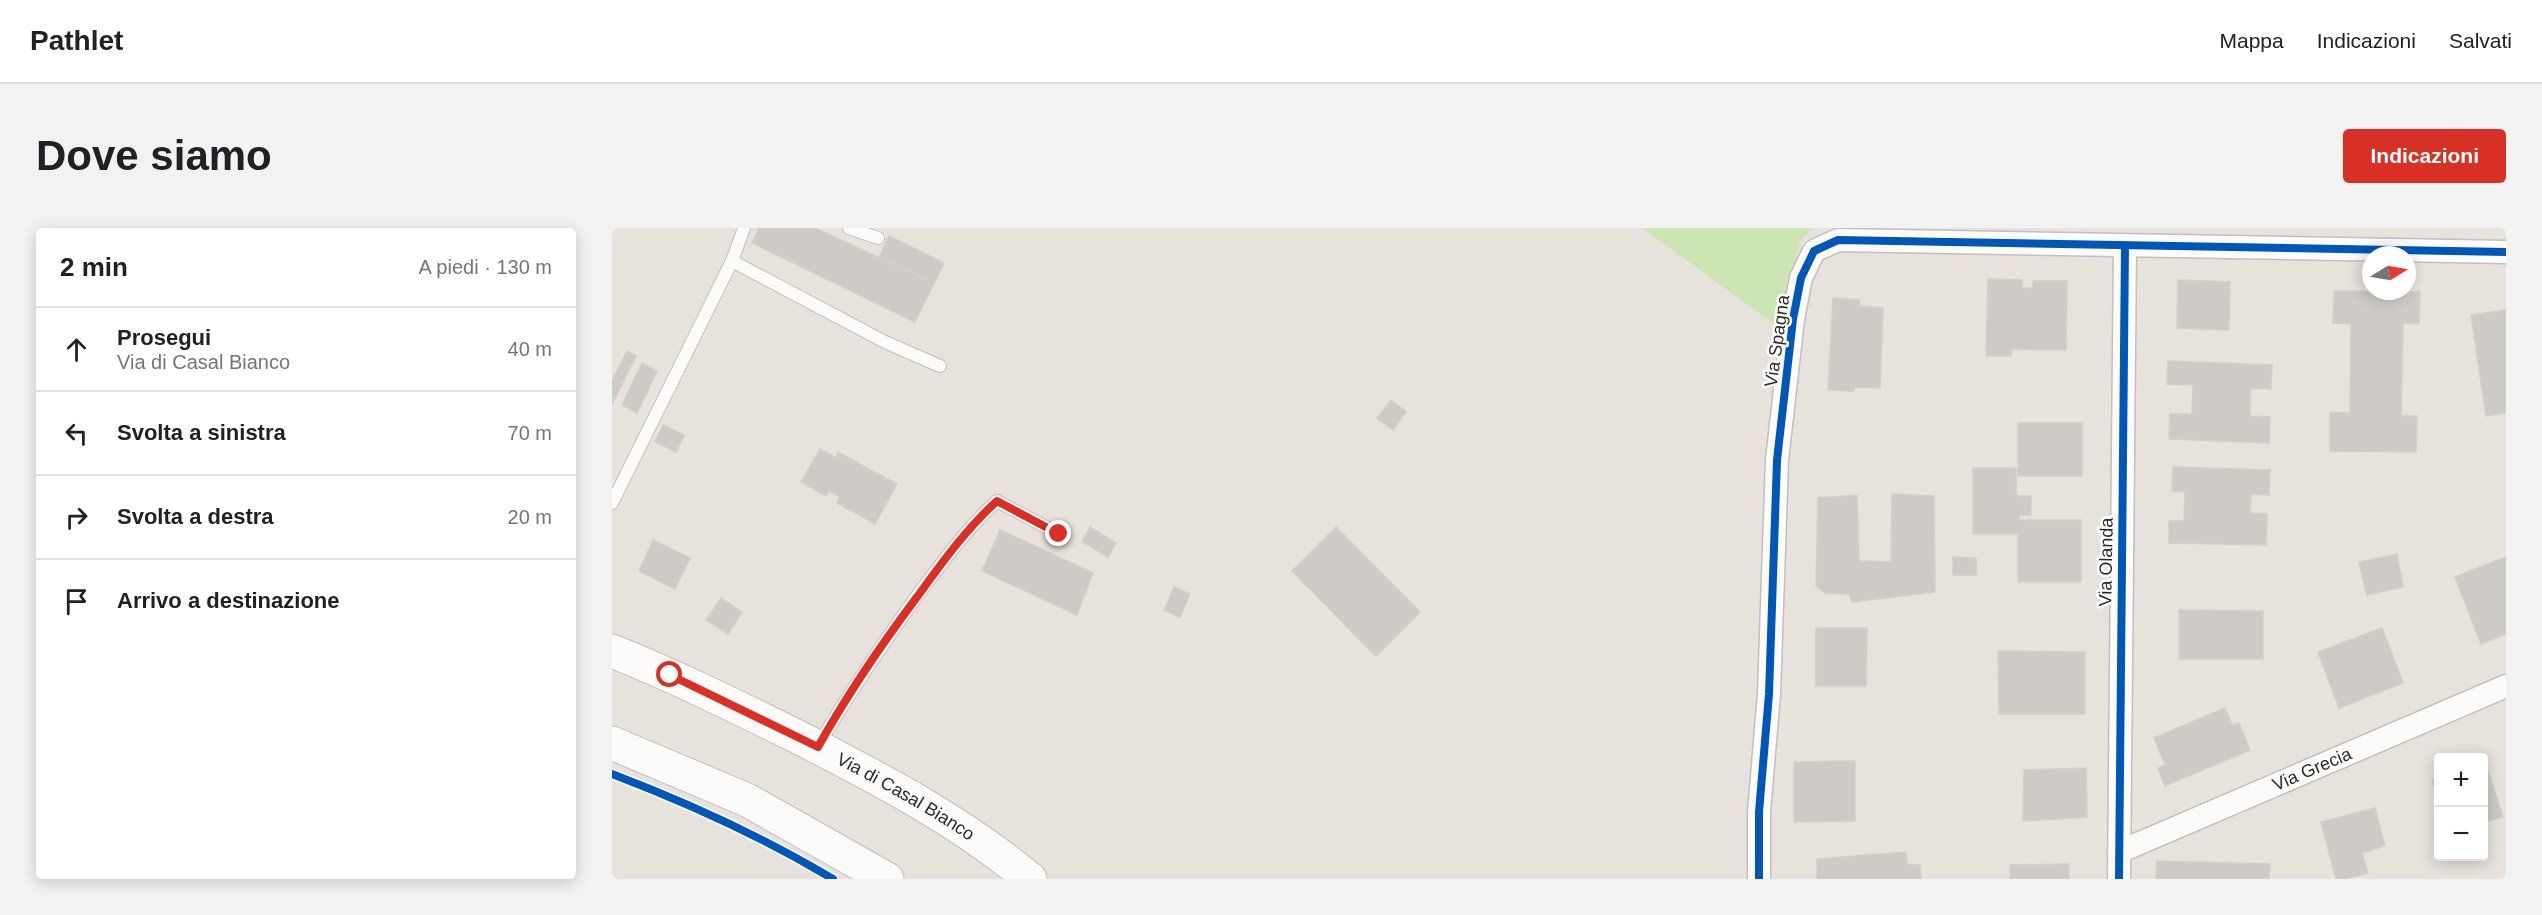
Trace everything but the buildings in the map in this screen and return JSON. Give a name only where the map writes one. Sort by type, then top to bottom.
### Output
[{"type":"main road","name":"Via di Casal Bianco","points":[[612,651],[670,675],[818,747],[933,809],[1030,879]]},
{"type":"main road","points":[[612,743],[747,800],[887,879]]},
{"type":"street","name":"Via Spagna","points":[[1759,879],[1759,812],[1769,694],[1777,460],[1793,319],[1801,278],[1814,251],[1838,240],[2506,252]]},
{"type":"street","name":"Via Olanda","points":[[2119,879],[2125,246]]},
{"type":"street","name":"Via Grecia","points":[[2119,852],[2506,686]]},
{"type":"lane","points":[[612,503],[732,261],[744,228]]},
{"type":"lane","points":[[849,228],[878,238]]},
{"type":"lane","points":[[732,261],[885,342],[940,366]]},
{"type":"lane","points":[[818,747],[841,706],[889,634],[943,561],[980,516],[997,501],[1059,534]]},
{"type":"green space","points":[[1642,228],[1812,228],[1801,240],[1777,326]]},
{"type":"cycle path","points":[[1759,879],[1759,812],[1769,694],[1777,460],[1793,319],[1801,278],[1814,251],[1838,240],[2506,252]]},
{"type":"cycle path","points":[[2119,879],[2125,246]]},
{"type":"cycle path","points":[[612,774],[725,822],[833,879]]},
{"type":"route","points":[[670,675],[818,747],[841,706],[889,634],[943,561],[980,516],[997,501],[1059,534]]}]
